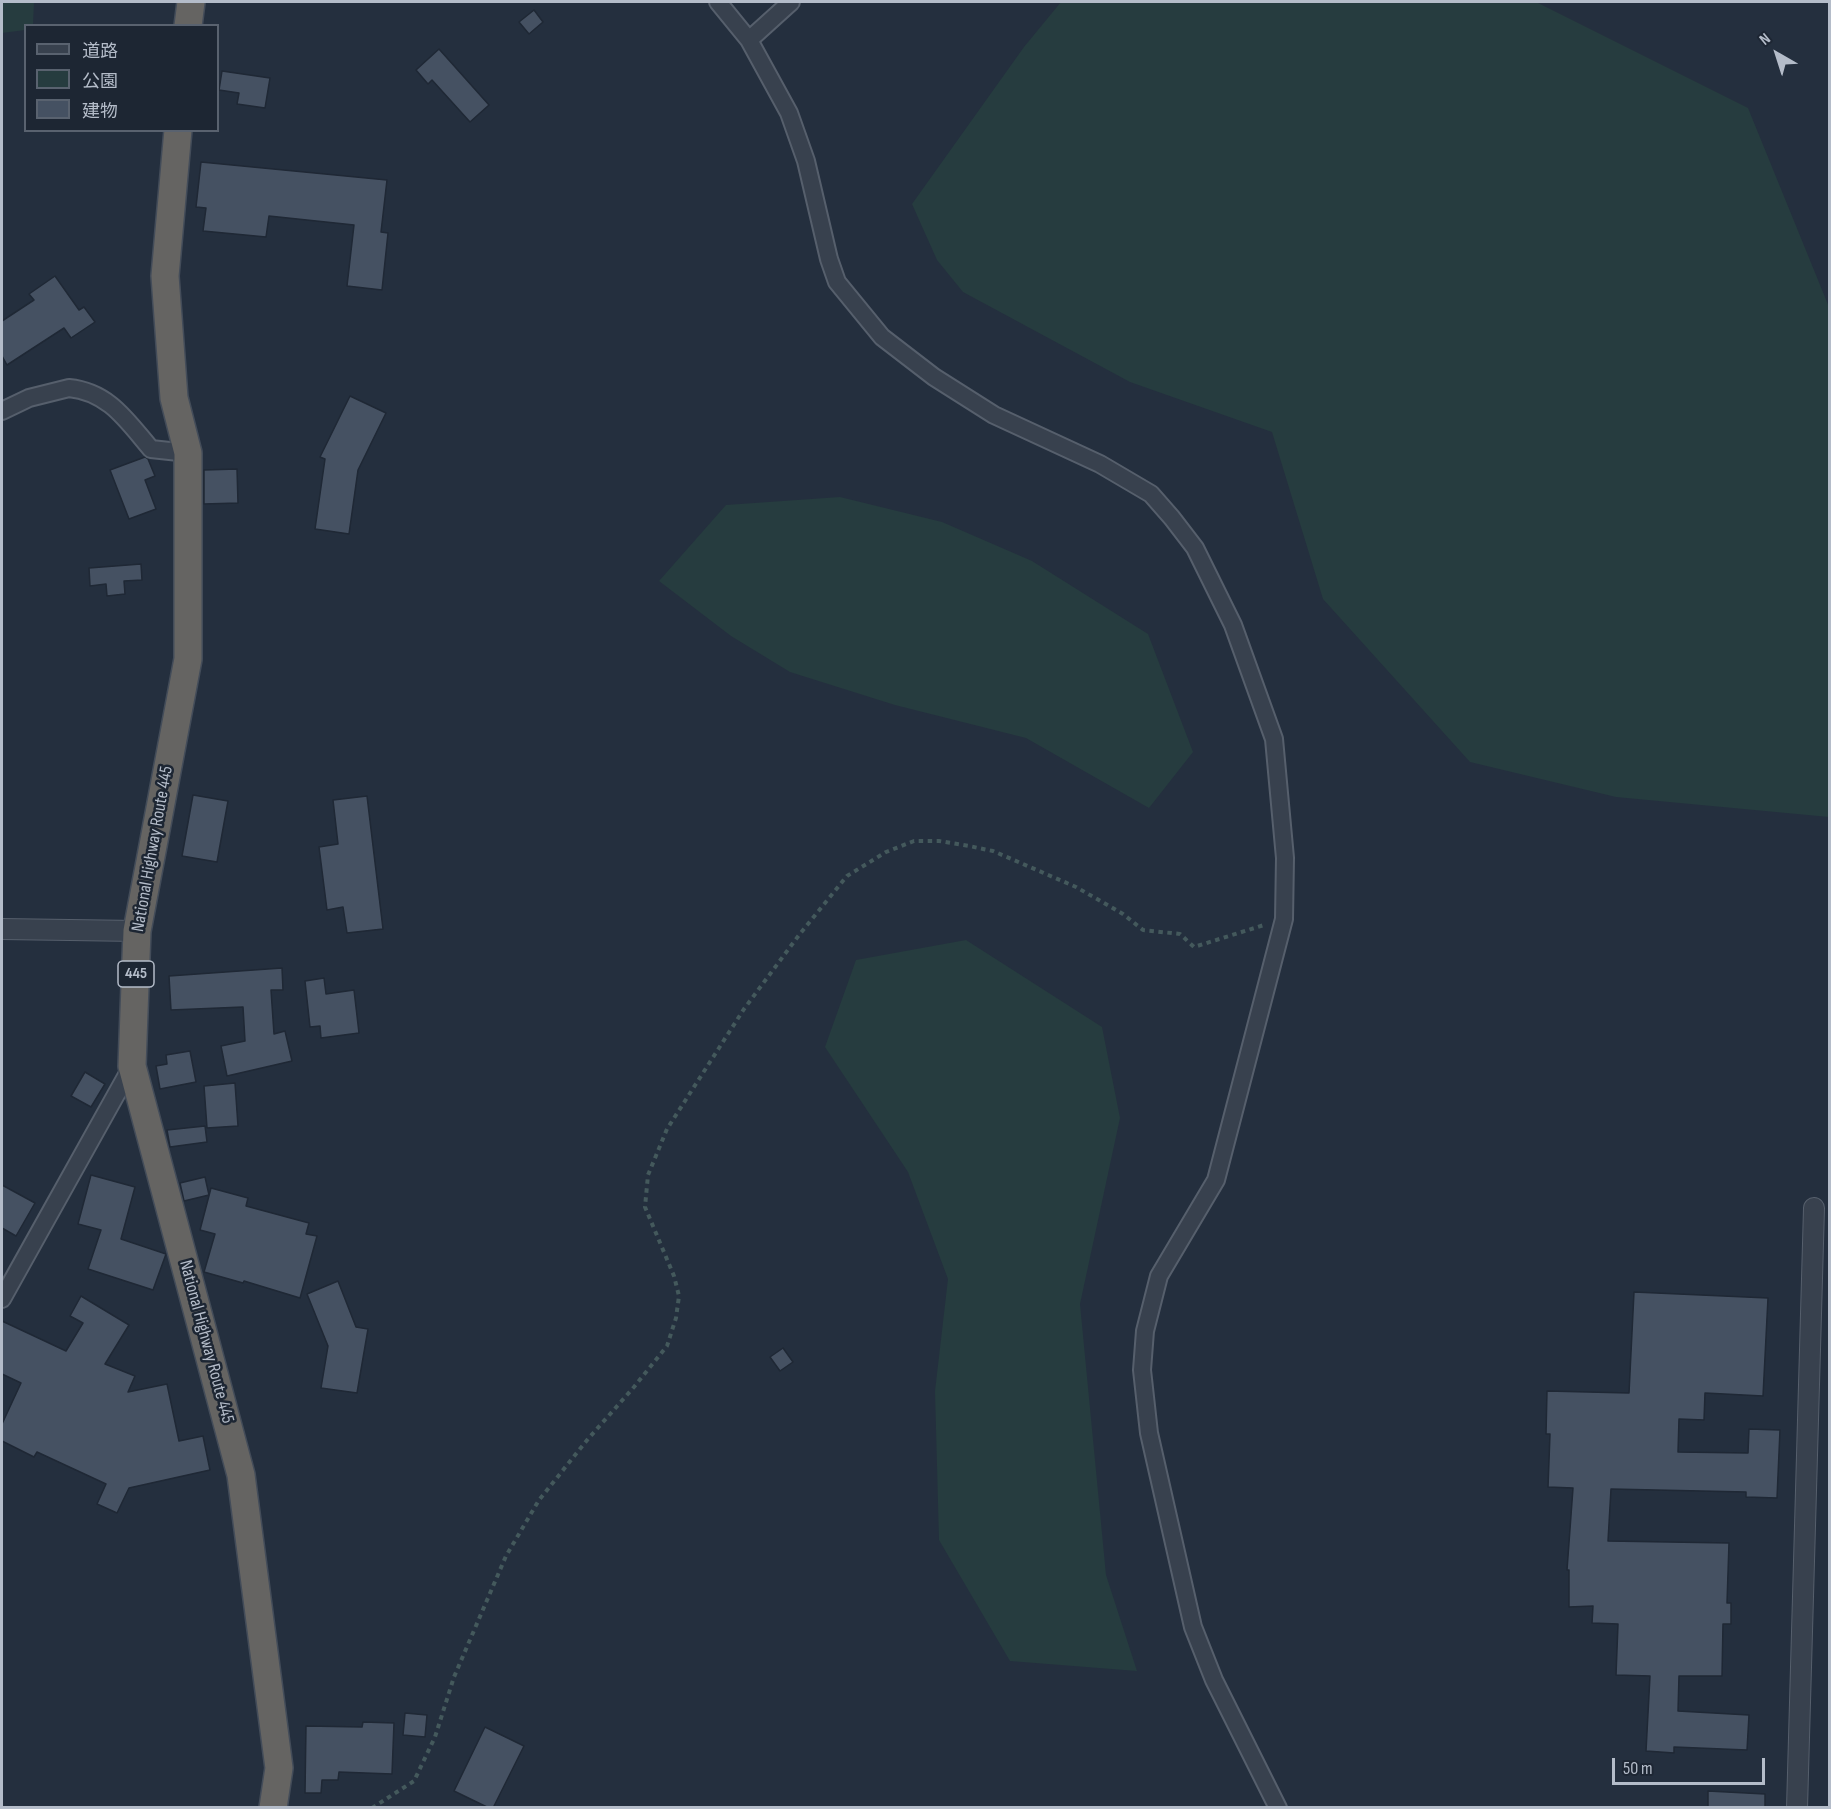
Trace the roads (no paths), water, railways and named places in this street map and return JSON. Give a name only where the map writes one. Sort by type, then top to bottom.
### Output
[{"type":"highway","points":[[188,24],[191,2]]},
{"type":"highway","name":"National Highway Route 445","points":[[178,132],[165,276],[174,398],[188,453],[188,659],[137,931],[132,1066],[241,1475],[279,1768],[273,1808]]},
{"type":"street","points":[[718,2],[749,40],[789,113],[806,161],[829,259],[837,282],[882,337],[934,377],[994,415],[1100,464],[1151,494],[1195,548],[1233,625],[1274,739],[1285,858],[1284,919],[1216,1180],[1159,1276],[1144,1331],[1142,1370],[1149,1433],[1194,1628],[1214,1680],[1278,1808]]},
{"type":"street","points":[[749,40],[791,2]]},
{"type":"street","points":[[2,411],[29,398],[69,387],[75,388],[97,394],[115,407],[151,449],[188,453]]},
{"type":"street","points":[[2,929],[137,931]]},
{"type":"street","points":[[2,1299],[132,1066]]},
{"type":"street","points":[[1797,1808],[1814,1208]]}]
